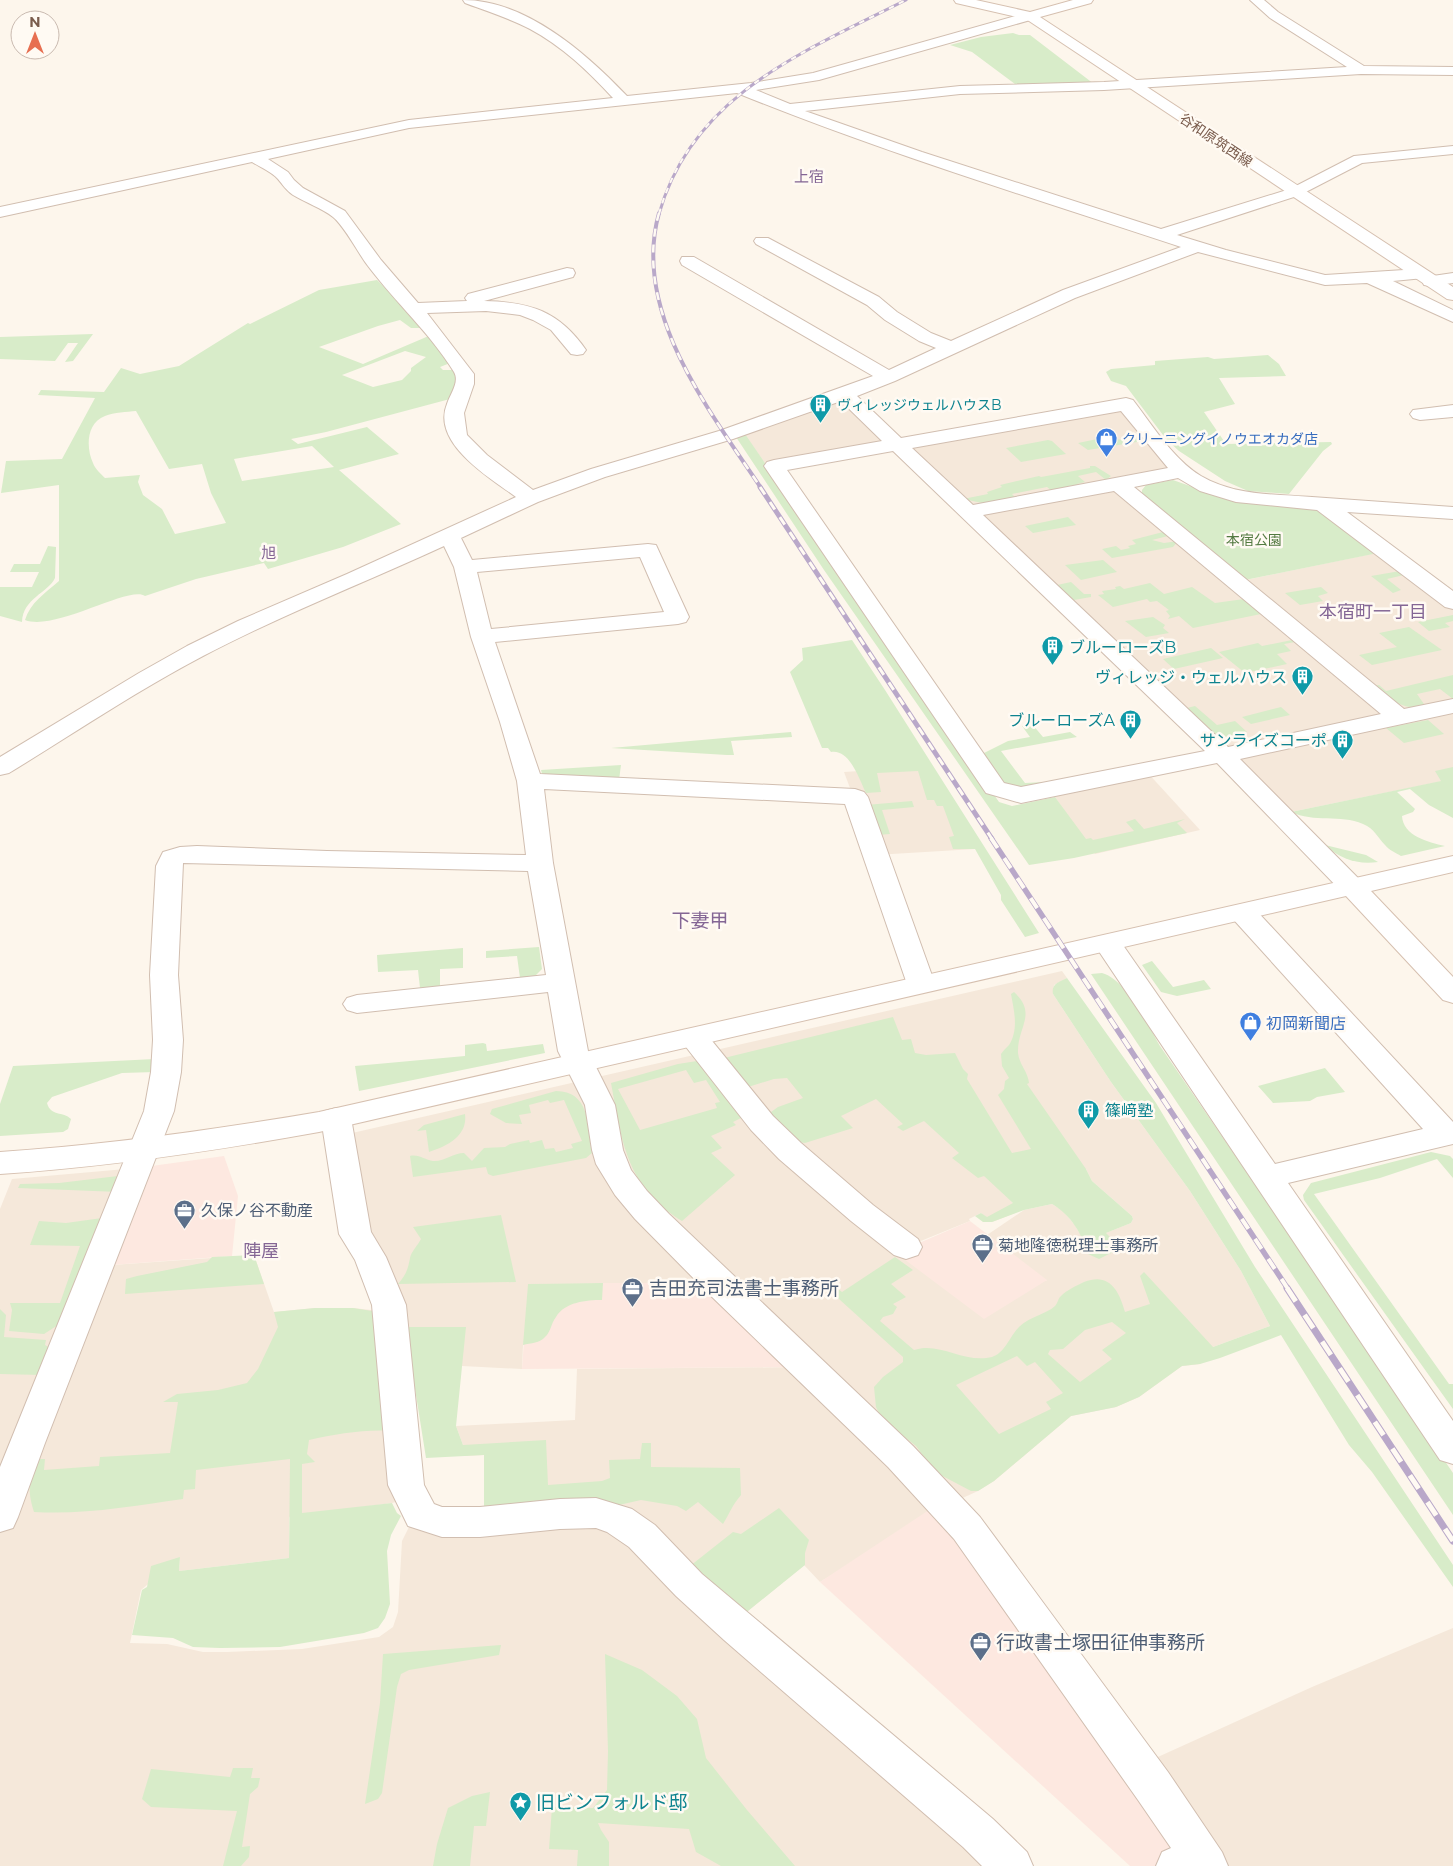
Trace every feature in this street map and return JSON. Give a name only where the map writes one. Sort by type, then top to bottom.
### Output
[{"type":"street","points":[[469,0],[534,26],[548,34],[602,78],[623,100]]},
{"type":"street","points":[[960,0],[1030,16]]},
{"type":"street","points":[[0,212],[409,124],[736,88],[822,76],[1087,0]]},
{"type":"street","points":[[1256,0],[1274,15],[1361,70]]},
{"type":"street","name":"谷和原筑西線","points":[[1030,16],[1453,295]]},
{"type":"street","points":[[787,108],[960,90],[1131,84],[1361,70],[1453,71]]},
{"type":"street","points":[[758,96],[770,84]]},
{"type":"street","points":[[736,88],[917,155],[1196,247],[1312,277],[1334,280],[1453,278]]},
{"type":"street","points":[[1159,235],[1295,192],[1358,159],[1453,150]]},
{"type":"street","points":[[256,158],[283,175],[288,183],[298,191],[339,214],[375,264],[413,308],[465,374],[466,380],[454,410],[454,420],[458,436],[486,464],[530,498]]},
{"type":"street","points":[[762,241],[873,301],[914,331],[950,348]]},
{"type":"street","points":[[5,759],[196,651],[254,622],[450,536],[530,498],[598,473],[726,434],[844,394],[888,377],[1070,294],[1196,247]]},
{"type":"street","points":[[688,261],[888,377]]},
{"type":"street","points":[[457,307],[460,302],[465,300],[567,273]]},
{"type":"street","points":[[1367,279],[1386,284],[1453,317]]},
{"type":"street","points":[[413,308],[505,307],[528,311],[555,324],[576,350]]},
{"type":"street","points":[[844,394],[1223,755],[1453,994]]},
{"type":"street","points":[[1453,513],[1244,497],[1214,490],[1194,481],[1181,472],[1126,404],[774,466],[995,788],[1021,795],[1223,755],[1453,706]]},
{"type":"street","points":[[1420,414],[1453,411]]},
{"type":"street","points":[[969,512],[1181,472]]},
{"type":"street","points":[[1118,484],[1399,717]]},
{"type":"street","points":[[1323,504],[1453,602]]},
{"type":"street","points":[[450,536],[465,567],[482,637],[512,722],[530,782],[540,863],[573,1051],[577,1064],[592,1087],[600,1105],[612,1164],[625,1185],[717,1283],[816,1375],[947,1505],[978,1543],[1153,1786],[1195,1863]]},
{"type":"street","points":[[465,567],[648,550],[661,583],[678,617],[482,637]]},
{"type":"street","points":[[530,782],[855,797],[921,984]]},
{"type":"street","points":[[0,1517],[27,1443],[159,1111],[166,1072],[168,1040],[164,975],[169,866],[172,858],[180,855],[197,854],[346,860],[540,863]]},
{"type":"street","points":[[0,1163],[58,1160],[145,1150],[336,1118],[694,1038],[921,984],[1108,944],[1453,864]]},
{"type":"street","points":[[1243,913],[1449,1134],[1267,1177]]},
{"type":"street","points":[[1108,944],[1453,1450]]},
{"type":"street","points":[[357,1004],[562,982]]},
{"type":"street","points":[[694,1038],[762,1123],[790,1151],[862,1213],[906,1247]]},
{"type":"street","points":[[336,1118],[355,1234],[370,1257],[389,1305],[404,1439],[406,1486],[421,1515],[442,1522],[480,1522],[560,1514],[596,1513],[619,1520],[642,1536],[689,1585],[978,1833],[1012,1866]]},
{"type":"shaded area","points":[[844,394],[898,445],[767,466],[745,435]]},
{"type":"shaded area","points":[[1126,404],[1181,472],[1119,484],[1236,582],[1386,551],[1453,602],[1453,779],[1281,814],[898,445]]},
{"type":"shaded area","points":[[922,767],[975,849],[875,855],[844,772]]},
{"type":"shaded area","points":[[1146,771],[1200,830],[1095,854],[1050,790]]},
{"type":"shaded area","points":[[1062,971],[1067,978],[1054,985],[1053,994],[1111,1082],[1190,1191],[1241,1271],[1270,1326],[1213,1347],[1200,1364],[1182,1366],[1139,1397],[1116,1407],[1071,1416],[994,1481],[978,1491],[947,1505],[820,1582],[804,1565],[743,1615],[1012,1866],[0,1866],[0,1209],[12,1179],[137,1168],[98,1266],[254,1255],[274,1312],[315,1308],[353,1308],[389,1312],[339,1136]],"holes":[[[1086,1169],[1092,1181],[1132,1216],[1133,1219],[1131,1223],[1106,1233],[1088,1254],[1082,1237],[1074,1224],[1063,1211],[1052,1204],[1024,1210],[987,1235],[1047,1281],[906,1247],[970,1221],[969,1219],[981,1213],[992,1222],[1015,1213],[1013,1203],[995,1180],[1008,1174]],[[603,1283],[807,1367],[577,1369],[575,1420],[456,1426],[463,1445],[463,1456],[484,1455],[484,1506],[480,1522],[410,1525],[402,1541],[398,1612],[393,1627],[379,1637],[302,1649],[227,1652],[203,1652],[167,1644],[130,1643],[141,1590],[180,1557],[179,1571],[289,1558],[289,1517],[392,1503],[411,1498],[412,1370],[462,1366],[522,1369],[523,1345]]]},
{"type":"shaded area","points":[[224,1156],[238,1196],[232,1256],[98,1266],[137,1168]]},
{"type":"shaded area","points":[[970,1221],[1047,1280],[984,1319],[896,1253]]},
{"type":"shaded area","points":[[717,1283],[808,1367],[522,1369],[528,1284]]},
{"type":"shaded area","points":[[947,1505],[1153,1786],[1177,1866],[1130,1866],[820,1582],[929,1510]]},
{"type":"shaded area","points":[[1453,1628],[1453,1866],[1177,1866],[1138,1766],[1312,1687]]},
{"type":"green space","points":[[1013,33],[1030,35],[1094,84],[1019,87],[972,52],[950,45],[981,37]]},
{"type":"green space","points":[[377,280],[427,328],[411,328],[400,320],[319,347],[363,364],[431,335],[450,363],[440,367],[443,370],[456,370],[459,374],[450,399],[326,432],[291,439],[298,444],[367,427],[399,454],[339,470],[401,524],[343,547],[268,569],[264,563],[196,579],[145,596],[136,594],[124,597],[54,620],[38,622],[25,620],[34,603],[59,581],[59,485],[1,493],[6,461],[62,459],[95,398],[38,395],[41,390],[104,392],[121,368],[140,374],[179,366],[248,323],[250,324],[319,290]],"holes":[[[405,351],[426,357],[411,368],[411,371],[402,380],[373,387],[342,375]],[[136,411],[169,469],[202,464],[211,493],[226,523],[175,534],[162,509],[143,495],[138,482],[140,475],[105,478],[94,465],[89,450],[89,436],[94,424],[99,419],[116,413]],[[312,446],[334,467],[242,481],[234,459]]]},
{"type":"green space","points":[[93,334],[73,361],[65,362],[78,343],[68,343],[55,361],[0,359],[0,337]]},
{"type":"green space","points":[[1268,355],[1279,364],[1286,376],[1219,378],[1235,404],[1204,412],[1226,444],[1331,442],[1332,444],[1323,451],[1289,494],[1248,491],[1225,481],[1179,451],[1166,439],[1126,386],[1111,381],[1106,372],[1111,369],[1155,365],[1155,361]]},
{"type":"green space","points":[[745,434],[999,802],[1012,806],[1055,797],[1086,839],[1091,838],[1093,840],[1134,831],[1126,822],[1135,819],[1144,829],[1185,819],[1177,823],[1187,833],[1074,858],[1029,865],[824,570],[736,437]]},
{"type":"green space","points":[[1107,437],[1121,440],[1143,439],[1143,441],[1088,450],[1078,443]]},
{"type":"green space","points":[[1048,440],[1052,441],[1066,454],[1021,462],[1006,448]]},
{"type":"green space","points":[[1090,466],[1095,466],[1111,476],[1106,480],[1096,472],[1078,476],[1085,482],[1077,484],[1076,487],[1052,491],[1047,487],[1012,494],[1017,499],[987,504],[963,499],[988,494],[987,492],[1002,487],[1000,485],[1039,476],[1090,468]]},
{"type":"green space","name":"本宿公園","points":[[1173,480],[1218,496],[1312,508],[1327,513],[1378,553],[1245,580],[1142,494],[1142,490],[1146,485]]},
{"type":"green space","points":[[1068,517],[1076,525],[1033,533],[1025,526]]},
{"type":"green space","points":[[1163,532],[1168,536],[1152,540],[1164,543],[1178,541],[1173,547],[1112,558],[1102,549],[1116,546],[1121,550],[1130,548],[1128,546],[1136,544],[1132,540]]},
{"type":"green space","points":[[48,546],[56,547],[55,578],[52,583],[31,601],[23,614],[22,622],[0,616],[0,587],[32,587],[39,572],[10,572],[14,564],[40,564]]},
{"type":"green space","points":[[1103,560],[1117,572],[1081,580],[1065,565]]},
{"type":"green space","points":[[1400,571],[1404,575],[1387,579],[1401,590],[1393,593],[1371,576]]},
{"type":"green space","points":[[1071,582],[1084,594],[1091,594],[1091,597],[1074,600],[1057,585]]},
{"type":"green space","points":[[1150,583],[1164,594],[1192,587],[1215,603],[1244,599],[1261,614],[1193,628],[1179,616],[1168,619],[1170,616],[1166,611],[1169,610],[1157,601],[1150,602],[1147,599],[1113,607],[1098,595],[1104,594],[1102,591],[1116,589],[1115,587],[1120,586],[1124,589]]},
{"type":"green space","points":[[1321,587],[1328,593],[1318,596],[1323,601],[1300,605],[1285,593]]},
{"type":"green space","points":[[1453,615],[1453,621],[1445,623],[1450,627],[1429,631],[1418,622]]},
{"type":"green space","points":[[1153,617],[1165,625],[1163,628],[1169,633],[1146,637],[1125,621]]},
{"type":"green space","points":[[1409,627],[1442,650],[1372,665],[1359,655],[1397,647],[1379,633]]},
{"type":"green space","points":[[852,640],[1039,933],[1025,937],[1001,900],[1001,895],[975,849],[953,849],[949,837],[954,836],[943,806],[937,806],[934,800],[927,800],[918,771],[877,773],[881,792],[866,793],[849,760],[838,752],[831,752],[828,748],[822,748],[790,672],[803,660],[802,648]]},
{"type":"green space","points":[[1292,640],[1295,642],[1284,644],[1291,651],[1277,654],[1287,664],[1245,673],[1219,652],[1258,643],[1262,646]]},
{"type":"green space","points":[[1211,648],[1223,658],[1174,669],[1163,659]]},
{"type":"green space","points":[[1453,675],[1453,699],[1440,689],[1417,694],[1426,707],[1404,706],[1391,700],[1373,686],[1379,685],[1386,691]]},
{"type":"green space","points":[[1195,706],[1217,725],[1235,721],[1247,732],[1220,738],[1187,708]]},
{"type":"green space","points":[[1281,707],[1290,715],[1251,724],[1242,717]]},
{"type":"green space","points":[[1428,720],[1444,734],[1404,743],[1386,728]]},
{"type":"green space","points":[[1032,724],[1043,737],[1070,732],[1077,737],[1001,751],[1025,783],[1045,782],[1023,789],[997,780],[982,754],[1008,741],[1030,737],[1022,726]]},
{"type":"green space","points":[[791,732],[792,737],[731,741],[734,755],[611,748]]},
{"type":"green space","points":[[621,765],[619,780],[543,777],[541,770]]},
{"type":"green space","points":[[1453,767],[1453,818],[1429,805],[1410,789],[1397,792],[1415,809],[1413,812],[1402,816],[1403,823],[1407,829],[1418,837],[1445,846],[1401,856],[1388,848],[1373,831],[1363,824],[1345,819],[1309,817],[1291,812],[1441,781],[1435,771]]},
{"type":"green space","points":[[912,801],[914,807],[882,810],[890,834],[878,835],[866,805]]},
{"type":"green space","points":[[1325,845],[1366,855],[1378,862],[1356,862],[1337,854]]},
{"type":"green space","points":[[539,947],[542,969],[535,976],[520,978],[517,956],[486,958],[486,951]]},
{"type":"green space","points":[[463,948],[463,968],[440,969],[440,986],[420,988],[418,970],[378,972],[377,955]]},
{"type":"green space","points":[[1152,961],[1173,987],[1204,980],[1211,989],[1177,996],[1161,992],[1142,965]]},
{"type":"green space","points":[[1102,973],[1111,977],[1128,993],[1160,1046],[1453,1473],[1453,1515],[1091,974]]},
{"type":"green space","points":[[1067,978],[1156,1103],[1255,1267],[1453,1565],[1453,1587],[1372,1472],[1349,1445],[1281,1335],[1220,1358],[1200,1364],[1182,1366],[1139,1397],[1116,1407],[1071,1416],[994,1481],[978,1491],[971,1491],[935,1472],[916,1446],[902,1435],[893,1431],[882,1419],[876,1407],[874,1387],[883,1377],[903,1362],[903,1357],[829,1290],[834,1286],[842,1292],[895,1257],[913,1270],[891,1284],[906,1297],[893,1304],[897,1307],[893,1314],[883,1317],[880,1321],[914,1350],[933,1348],[972,1358],[992,1357],[1000,1352],[1023,1323],[1052,1309],[1060,1297],[1069,1290],[1084,1282],[1093,1280],[1100,1279],[1112,1285],[1120,1297],[1125,1312],[1150,1304],[1140,1276],[1144,1272],[1213,1347],[1270,1326],[1241,1271],[1190,1191],[1111,1082],[1053,994],[1054,986]],"holes":[[[1112,1322],[1126,1333],[1102,1350],[1112,1359],[1080,1382],[1048,1354],[1050,1350],[1063,1349],[1085,1330]],[[1017,1356],[1027,1366],[1035,1362],[1063,1393],[1046,1402],[1051,1409],[999,1434],[956,1385]]]},
{"type":"green space","points":[[1014,992],[1025,1007],[1026,1014],[1018,1053],[1027,1075],[1029,1083],[1027,1084],[1086,1169],[1092,1181],[1132,1216],[1133,1219],[1131,1223],[1106,1233],[1121,1248],[1099,1259],[1088,1254],[1075,1226],[1065,1214],[1052,1204],[1024,1210],[992,1222],[983,1222],[975,1216],[981,1213],[987,1217],[1013,1203],[984,1176],[978,1178],[952,1158],[959,1153],[924,1121],[903,1131],[897,1127],[903,1124],[876,1099],[841,1116],[853,1128],[805,1143],[799,1142],[772,1116],[771,1112],[778,1107],[803,1098],[787,1078],[774,1079],[748,1087],[724,1058],[893,1017],[902,1040],[911,1039],[915,1053],[926,1055],[955,1053],[963,1069],[968,1074],[967,1079],[1012,1153],[1031,1149],[998,1095],[1004,1089],[1005,1081],[1009,1078],[1002,1066],[1001,1054],[1009,1045],[1014,1033],[1015,1020],[1011,994]]},
{"type":"green space","points":[[486,1044],[487,1051],[543,1044],[545,1053],[359,1091],[355,1066],[465,1056],[465,1045]]},
{"type":"green space","points":[[155,1059],[155,1072],[122,1073],[52,1097],[47,1103],[51,1110],[71,1119],[68,1129],[63,1132],[0,1136],[0,1104],[13,1066]]},
{"type":"green space","points":[[697,1061],[745,1116],[733,1122],[736,1125],[711,1136],[722,1148],[711,1153],[735,1175],[682,1221],[663,1207],[638,1178],[624,1143],[611,1083],[678,1064]],"holes":[[[686,1070],[694,1083],[706,1080],[720,1102],[715,1103],[717,1108],[640,1130],[618,1089]]]},
{"type":"green space","points":[[1325,1068],[1345,1092],[1317,1097],[1310,1101],[1273,1103],[1258,1086]]},
{"type":"green space","points":[[556,1091],[567,1092],[575,1097],[585,1111],[592,1153],[586,1158],[493,1176],[488,1174],[486,1167],[413,1177],[410,1156],[437,1161],[464,1153],[472,1161],[484,1148],[505,1147],[529,1140],[530,1143],[542,1140],[545,1149],[554,1148],[556,1152],[573,1148],[571,1144],[582,1141],[564,1100],[550,1103],[548,1100],[529,1105],[531,1113],[519,1115],[522,1124],[506,1123],[490,1114],[492,1109]]},
{"type":"green space","points":[[465,1114],[465,1122],[460,1134],[443,1147],[429,1152],[426,1130],[417,1131],[424,1125]]},
{"type":"green space","points":[[1431,1152],[1450,1156],[1453,1159],[1453,1178],[1437,1159],[1380,1178],[1314,1194],[1449,1384],[1453,1384],[1453,1409],[1304,1200],[1303,1195],[1311,1183]]},
{"type":"green space","points":[[118,1176],[119,1192],[18,1188],[20,1184],[59,1183]]},
{"type":"green space","points":[[501,1215],[516,1282],[398,1284],[405,1275],[413,1251],[421,1239],[413,1227]]},
{"type":"green space","points":[[102,1218],[61,1323],[44,1334],[9,1331],[12,1310],[10,1303],[60,1303],[80,1246],[30,1245],[39,1221],[66,1223]]},
{"type":"green space","points":[[254,1255],[264,1284],[125,1294],[126,1279],[207,1262],[212,1257]]},
{"type":"green space","points":[[603,1283],[602,1300],[583,1301],[570,1305],[556,1317],[549,1333],[543,1339],[523,1345],[528,1284]]},
{"type":"green space","points":[[315,1308],[353,1308],[372,1311],[377,1324],[394,1431],[351,1432],[309,1440],[307,1454],[315,1462],[302,1464],[302,1513],[392,1503],[397,1513],[401,1516],[391,1535],[387,1551],[390,1604],[385,1618],[378,1628],[364,1633],[280,1647],[193,1647],[173,1638],[132,1635],[142,1590],[147,1587],[151,1566],[180,1557],[179,1571],[289,1558],[290,1459],[196,1470],[195,1489],[184,1490],[183,1499],[109,1509],[53,1513],[34,1512],[30,1498],[30,1486],[36,1459],[45,1459],[44,1470],[99,1466],[100,1457],[170,1453],[178,1402],[163,1402],[177,1394],[218,1390],[247,1383],[258,1369],[278,1327],[274,1312]]},
{"type":"green space","points":[[0,1309],[6,1315],[4,1337],[46,1340],[45,1345],[50,1348],[41,1375],[0,1374]]},
{"type":"green space","points":[[401,1327],[466,1327],[456,1426],[463,1445],[546,1440],[548,1485],[602,1481],[610,1478],[609,1460],[640,1459],[642,1443],[651,1443],[651,1467],[740,1468],[741,1495],[723,1524],[698,1502],[686,1511],[677,1506],[641,1500],[610,1507],[484,1506],[484,1455],[426,1458],[412,1370]]},
{"type":"green space","points":[[779,1508],[809,1540],[805,1553],[805,1565],[743,1615],[690,1566],[733,1532],[741,1534]]},
{"type":"green space","points":[[501,1645],[499,1655],[409,1670],[401,1674],[397,1687],[382,1793],[378,1799],[365,1804],[380,1703],[383,1654]]},
{"type":"green space","points":[[605,1654],[642,1670],[677,1696],[697,1719],[706,1758],[795,1866],[721,1866],[696,1852],[689,1829],[598,1823],[609,1842],[609,1866],[577,1866],[578,1850],[549,1849],[552,1807],[593,1808],[607,1790],[608,1751]]},
{"type":"green space","points":[[233,1768],[253,1768],[251,1778],[260,1778],[258,1787],[250,1794],[242,1847],[250,1846],[249,1857],[241,1866],[223,1866],[237,1811],[151,1807],[142,1799],[151,1769],[230,1777]]},
{"type":"green space","points":[[490,1792],[486,1826],[474,1826],[470,1866],[433,1866],[437,1844],[448,1808],[472,1796]]},
{"type":"railway","points":[[659,214],[675,173],[697,138],[725,107],[757,82],[792,59],[829,38],[906,0]]},
{"type":"railway","points":[[659,213],[653,250],[656,287],[666,323],[680,359],[699,393],[761,488]]},
{"type":"railway","points":[[760,487],[992,839]]},
{"type":"railway","points":[[991,838],[1288,1289]]},
{"type":"railway","points":[[1287,1288],[1453,1541]]},
{"type":"place","name":"ヴィレッジウェルハウスB","points":[[821,424]]},
{"type":"place","name":"クリーニングイノウエオカダ店","points":[[1106,458]]},
{"type":"place","name":"ブルーローズB","points":[[1053,666]]},
{"type":"place","name":"ヴィレッジ・ウェルハウス","points":[[1303,696]]},
{"type":"place","name":"ブルーローズA","points":[[1131,739]]},
{"type":"place","name":"サンライズコーポ","points":[[1343,759]]},
{"type":"place","name":"初岡新聞店","points":[[1250,1042]]},
{"type":"place","name":"篠﨑塾","points":[[1089,1129]]},
{"type":"place","name":"久保ノ谷不動産","points":[[185,1229]]},
{"type":"place","name":"菊地隆徳税理士事務所","points":[[982,1264]]},
{"type":"place","name":"吉田充司法書士事務所","points":[[633,1307]]},
{"type":"place","name":"行政書士塚田征伸事務所","points":[[980,1661]]},
{"type":"place","name":"旧ビンフォルド邸","points":[[520,1821]]},
{"type":"district","name":"上宿","points":[[809,177]]},
{"type":"district","name":"旭","points":[[269,553]]},
{"type":"district","name":"本宿町一丁目","points":[[1373,612]]},
{"type":"district","name":"下妻甲","points":[[700,920]]},
{"type":"district","name":"陣屋","points":[[261,1251]]}]
